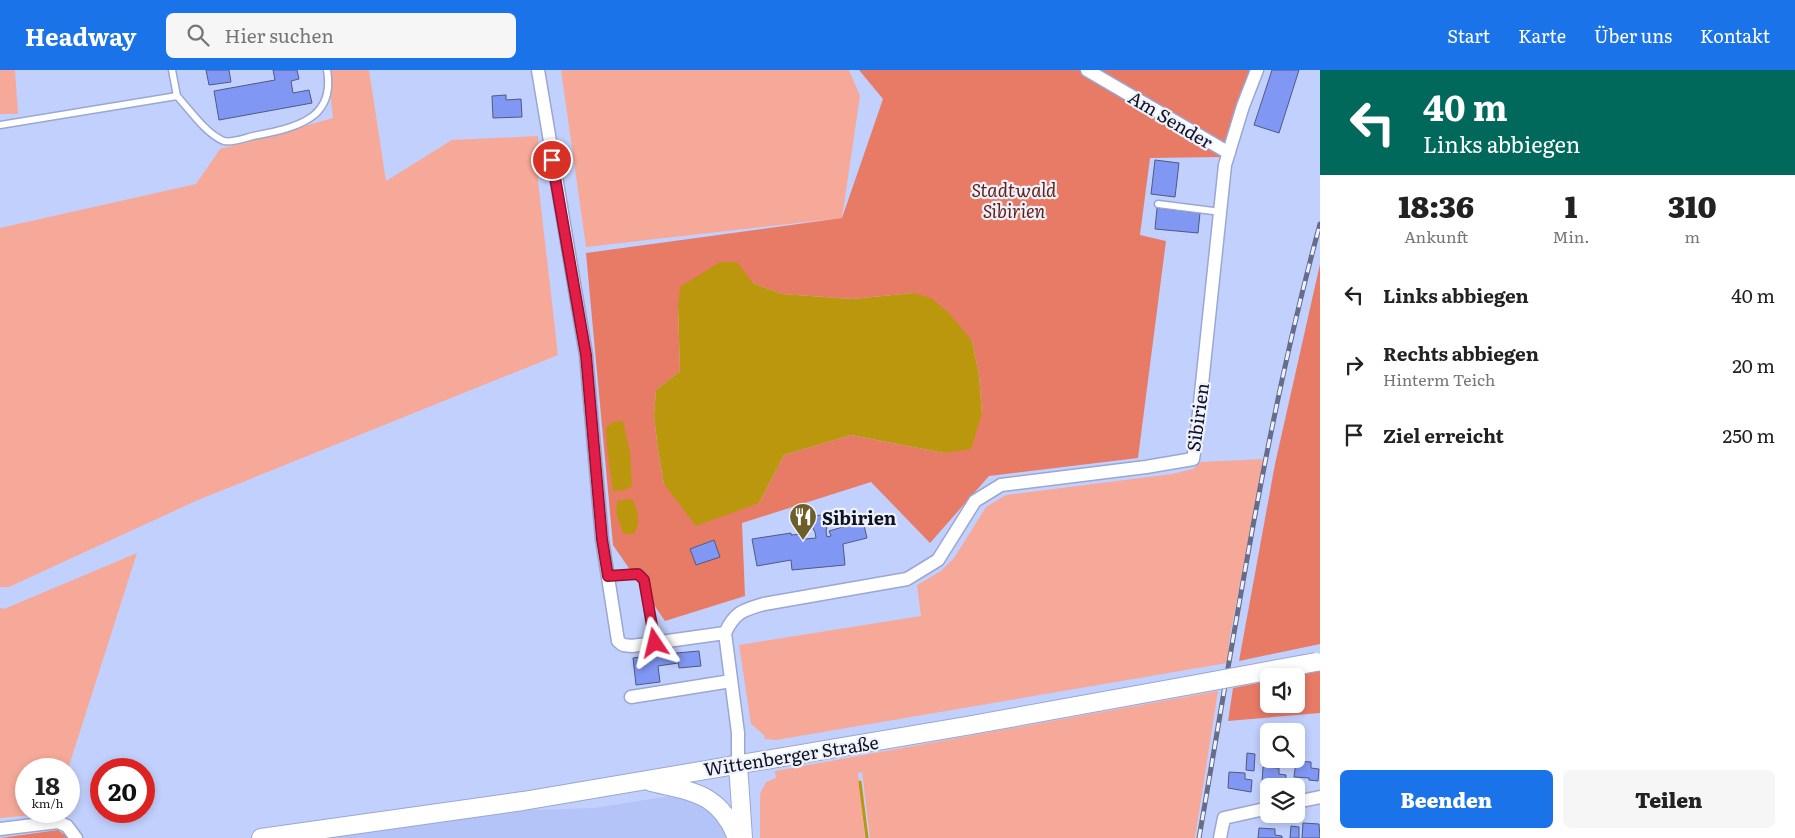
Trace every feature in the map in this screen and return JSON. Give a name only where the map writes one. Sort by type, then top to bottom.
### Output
[{"type":"main road","name":"Wittenberger Straße","points":[[261,838],[523,801],[976,724],[1318,662]]},
{"type":"main road","points":[[738,764],[743,838]]},
{"type":"main road","points":[[644,780],[693,791],[707,797],[725,814],[738,838]]},
{"type":"street","points":[[538,70],[586,355],[602,539],[618,641],[623,645],[632,646],[725,633],[738,733],[738,764]]},
{"type":"street","name":"Am Sender","points":[[1087,70],[1229,153]]},
{"type":"street","name":"Sibirien","points":[[725,633],[731,620],[744,610],[764,604],[907,579],[938,560],[975,501],[1001,484],[1146,467],[1193,459],[1225,165],[1243,106],[1257,70]]},
{"type":"street","points":[[631,697],[731,681]]},
{"type":"street","points":[[1305,800],[1320,797]]},
{"type":"street","points":[[1220,838],[1224,818],[1260,810]]},
{"type":"street","points":[[0,829],[58,822],[66,826],[76,838]]},
{"type":"lane","points":[[172,70],[177,96],[214,136],[226,142],[284,129],[312,118],[327,97],[329,81],[327,70]]},
{"type":"lane","points":[[0,125],[177,96]]},
{"type":"lane","points":[[1158,204],[1220,212]]},
{"type":"lane","points":[[608,576],[641,575],[644,580],[655,643]]},
{"type":"shaded area","points":[[0,70],[15,70],[18,114],[0,114]]},
{"type":"shaded area","points":[[328,70],[369,70],[386,181],[452,140],[538,136],[538,181],[558,355],[198,500],[9,587],[0,587],[0,228],[196,184],[220,149],[333,118]]},
{"type":"shaded area","points":[[561,70],[849,70],[860,96],[842,218],[586,247]]},
{"type":"shaded area","points":[[720,262],[737,262],[753,283],[782,294],[852,299],[913,293],[931,298],[949,313],[972,341],[979,375],[982,414],[971,449],[944,453],[851,435],[784,455],[759,503],[696,526],[664,484],[654,416],[656,390],[680,371],[678,306],[680,287]]},
{"type":"shaded area","points":[[623,421],[630,452],[632,486],[625,490],[613,491],[606,428],[612,422]]},
{"type":"shaded area","points":[[1264,459],[1230,636],[1227,663],[776,740],[765,739],[764,735],[751,724],[739,645],[921,616],[917,585],[941,571],[954,558],[986,507],[1006,495],[1172,474],[1193,469],[1201,462]]},
{"type":"shaded area","points":[[633,500],[638,513],[638,522],[634,534],[624,534],[616,509],[618,501]]},
{"type":"shaded area","points":[[137,553],[72,758],[15,758],[15,817],[0,818],[0,608],[4,609]]},
{"type":"shaded area","points":[[1218,691],[1195,838],[870,838],[862,772],[858,773],[865,838],[760,838],[760,794],[766,782],[776,778],[775,771]]},
{"type":"shaded area","points":[[670,796],[687,797],[703,804],[719,819],[727,838],[321,838],[531,810],[594,808]]},
{"type":"green space","name":"Stadtwald Sibirien","points":[[859,70],[1251,70],[1221,157],[1150,158],[1140,235],[1166,241],[1138,458],[989,476],[930,543],[871,482],[742,523],[745,596],[665,621],[613,545],[586,253],[842,218],[883,99]],"holes":[[[753,283],[782,294],[852,299],[913,293],[972,341],[979,375],[982,414],[944,453],[851,435],[784,455],[759,503],[664,484],[654,416],[656,390],[680,371],[678,306]]]},
{"type":"green space","points":[[1320,264],[1320,644],[1239,661],[1275,464]]},
{"type":"green space","points":[[1320,671],[1320,713],[1228,721],[1233,688],[1260,683],[1260,713],[1305,713],[1305,674]]},
{"type":"green space","points":[[58,830],[69,838],[0,838]]},
{"type":"building","points":[[206,70],[229,70],[231,82],[209,85]]},
{"type":"building","points":[[273,70],[297,70],[299,79],[291,81],[293,93],[309,90],[312,103],[219,120],[214,91],[275,80]]},
{"type":"building","points":[[1272,70],[1299,70],[1279,133],[1254,125]]},
{"type":"building","points":[[506,95],[506,100],[521,99],[522,117],[493,118],[492,96]]},
{"type":"building","points":[[1155,160],[1179,163],[1175,197],[1151,194]]},
{"type":"building","points":[[1157,208],[1200,213],[1198,233],[1155,229]]},
{"type":"building","name":"Sibirien","points":[[822,515],[828,523],[827,537],[831,536],[829,531],[863,521],[867,538],[843,544],[845,565],[792,570],[791,560],[757,566],[752,539],[791,533],[791,535],[804,534],[805,539],[816,538],[810,523],[813,516]]},
{"type":"building","points":[[714,540],[720,557],[696,565],[690,549]]},
{"type":"building","points":[[665,649],[665,654],[677,653],[678,663],[658,666],[660,682],[636,685],[633,658],[655,655],[655,650]]},
{"type":"building","points":[[699,651],[701,666],[679,668],[677,653]]},
{"type":"building","points":[[1247,753],[1255,754],[1254,771],[1246,770]]},
{"type":"building","points":[[1305,762],[1311,762],[1311,768],[1319,769],[1318,781],[1294,777],[1295,768],[1305,768]]},
{"type":"building","points":[[1263,768],[1279,768],[1279,774],[1286,775],[1286,778],[1262,778]]},
{"type":"building","points":[[1229,772],[1245,773],[1245,779],[1252,780],[1251,792],[1228,788]]},
{"type":"building","points":[[1303,823],[1319,824],[1320,838],[1302,838]]},
{"type":"building","points":[[1291,826],[1299,827],[1299,838],[1290,838]]},
{"type":"building","points":[[1259,828],[1275,829],[1275,835],[1282,836],[1282,838],[1258,838]]},
{"type":"waterway","points":[[860,782],[867,838]]},
{"type":"railway","points":[[1199,838],[1267,452],[1300,300],[1320,224]]},
{"type":"place","name":"Sibirien","points":[[803,541]]},
{"type":"route","points":[[552,160],[586,355],[602,539],[608,576],[641,575],[644,580],[655,643]]}]
